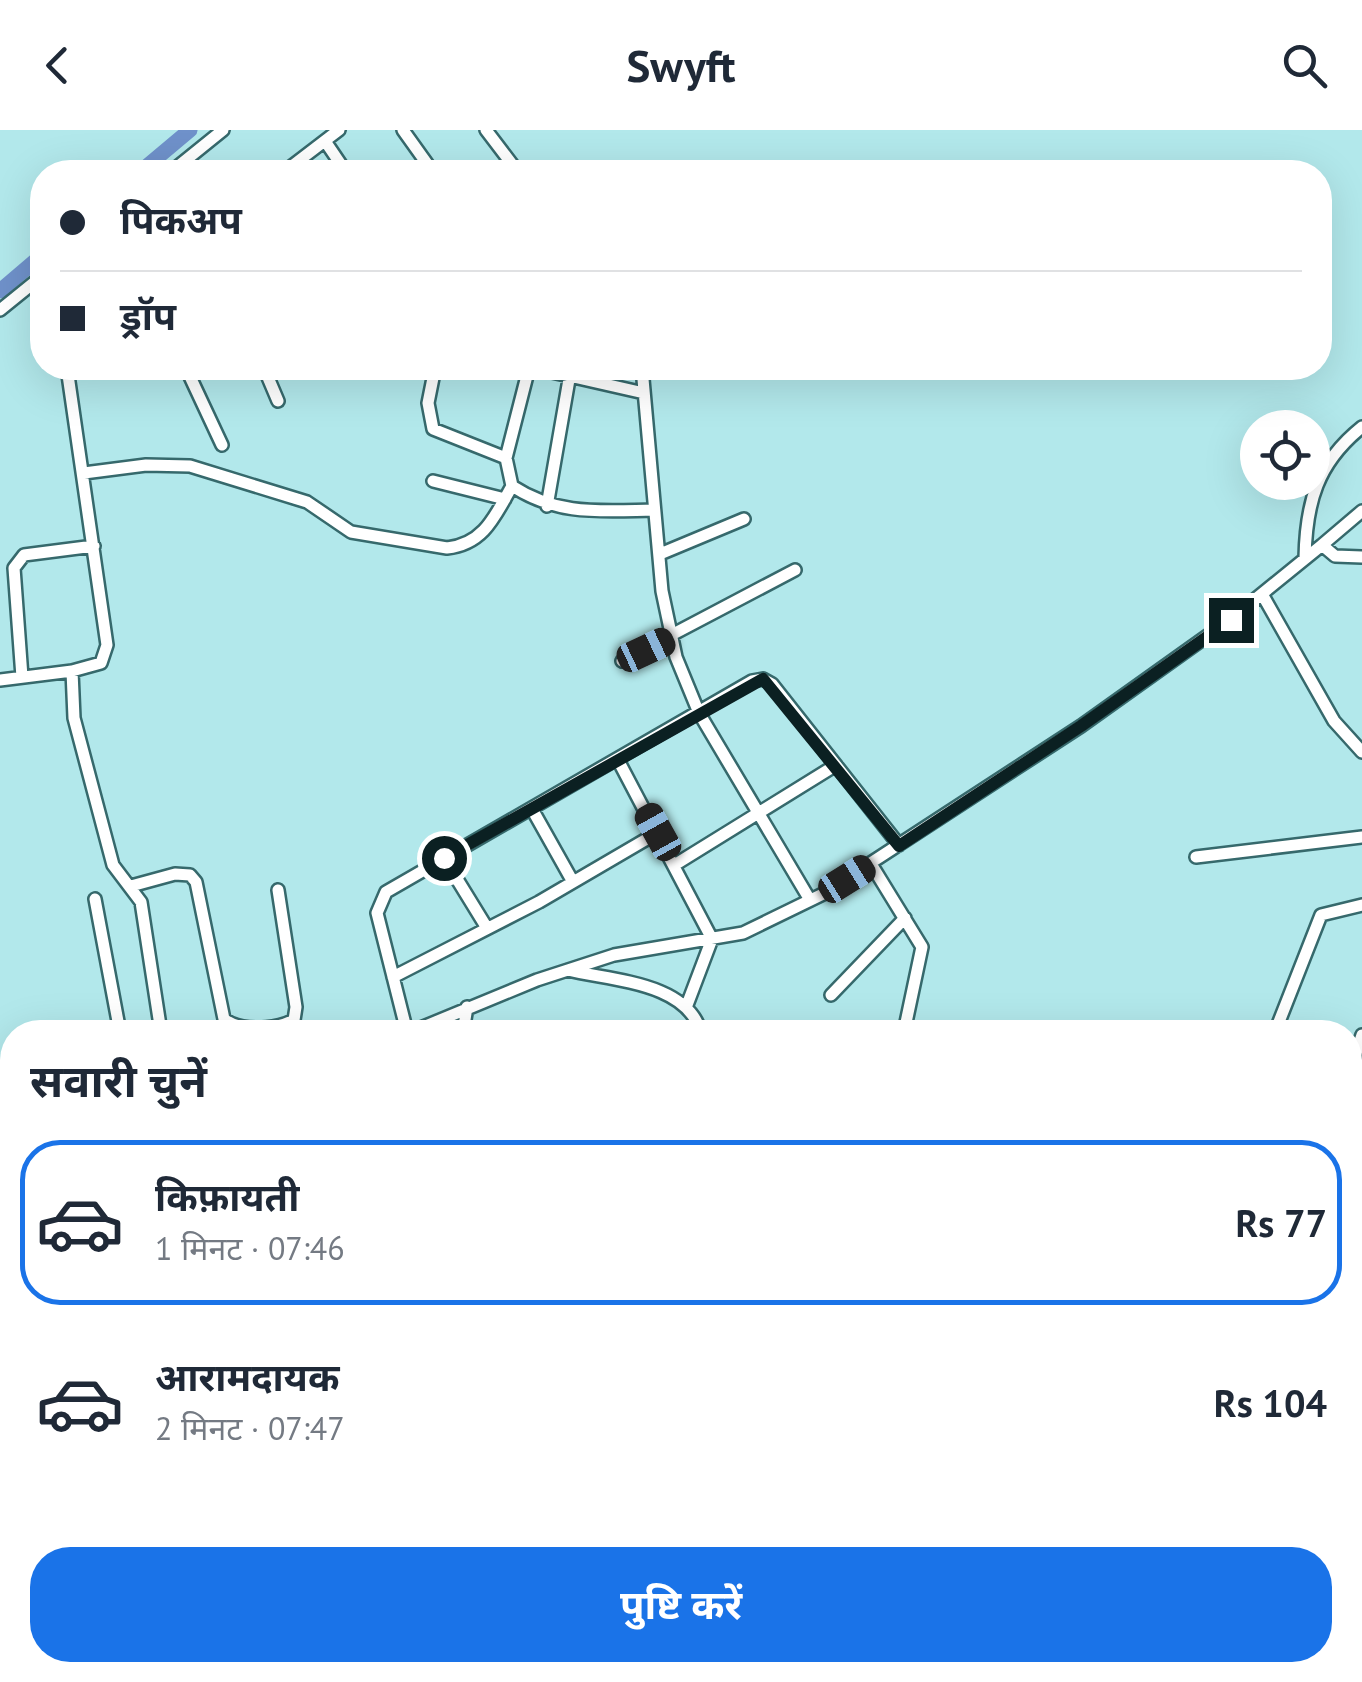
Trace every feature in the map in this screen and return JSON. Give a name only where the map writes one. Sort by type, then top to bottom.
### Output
[{"type":"street","points":[[186,160],[223,130]]},
{"type":"street","points":[[300,160],[338,130]]},
{"type":"street","points":[[403,130],[424,160]]},
{"type":"street","points":[[486,130],[509,160]]},
{"type":"street","points":[[325,141],[338,160]]},
{"type":"street","points":[[0,310],[30,286]]},
{"type":"street","points":[[0,680],[102,663],[108,645],[69,380]]},
{"type":"street","points":[[192,380],[222,446]]},
{"type":"street","points":[[269,380],[278,401]]},
{"type":"street","points":[[433,380],[428,403],[433,429],[506,458]]},
{"type":"street","points":[[84,474],[146,464],[190,466],[307,502],[351,532],[462,547],[482,535],[512,486],[506,458],[528,380]]},
{"type":"street","points":[[547,506],[570,380]]},
{"type":"street","points":[[599,380],[644,393]]},
{"type":"street","points":[[643,380],[653,510],[671,638],[699,714],[810,900]]},
{"type":"street","points":[[1305,558],[1308,509],[1316,483],[1344,442],[1362,428]]},
{"type":"street","points":[[433,480],[505,499]]},
{"type":"street","points":[[512,486],[547,506],[568,512],[653,510]]},
{"type":"street","points":[[436,1020],[566,970],[647,947],[743,934],[810,900],[1081,726],[1262,594],[1362,511]]},
{"type":"street","points":[[660,554],[744,519]]},
{"type":"street","points":[[22,677],[14,568],[17,560],[24,554],[94,546]]},
{"type":"street","points":[[1322,546],[1335,556],[1362,557]]},
{"type":"street","points":[[622,661],[795,570]]},
{"type":"street","points":[[1262,594],[1334,722],[1362,752]]},
{"type":"street","points":[[72,671],[74,718],[114,865],[141,902],[160,1020]]},
{"type":"street","points":[[405,1020],[377,906],[386,892],[763,679],[899,846]]},
{"type":"street","points":[[618,760],[712,939],[687,1005]]},
{"type":"street","points":[[676,864],[836,765]]},
{"type":"street","points":[[532,810],[573,882]]},
{"type":"street","points":[[393,977],[573,882],[658,832]]},
{"type":"street","points":[[1196,858],[1362,837]]},
{"type":"street","points":[[444,858],[487,928]]},
{"type":"street","points":[[870,864],[918,935],[922,957],[907,1020]]},
{"type":"street","points":[[131,886],[175,874],[190,875],[196,882],[225,1020]]},
{"type":"street","points":[[278,890],[296,1007],[294,1020]]},
{"type":"street","points":[[95,899],[118,1020]]},
{"type":"street","points":[[1280,1020],[1321,916],[1362,905]]},
{"type":"street","points":[[831,996],[906,918]]},
{"type":"street","points":[[566,970],[658,992],[687,1005],[695,1020]]},
{"type":"street","points":[[465,1020],[467,1007]]},
{"type":"waterway","points":[[154,160],[190,130]]},
{"type":"waterway","points":[[0,291],[30,265]]},
{"type":"route","points":[[444,858],[758,679],[772,684],[899,846],[1081,726],[1231,620]]}]
